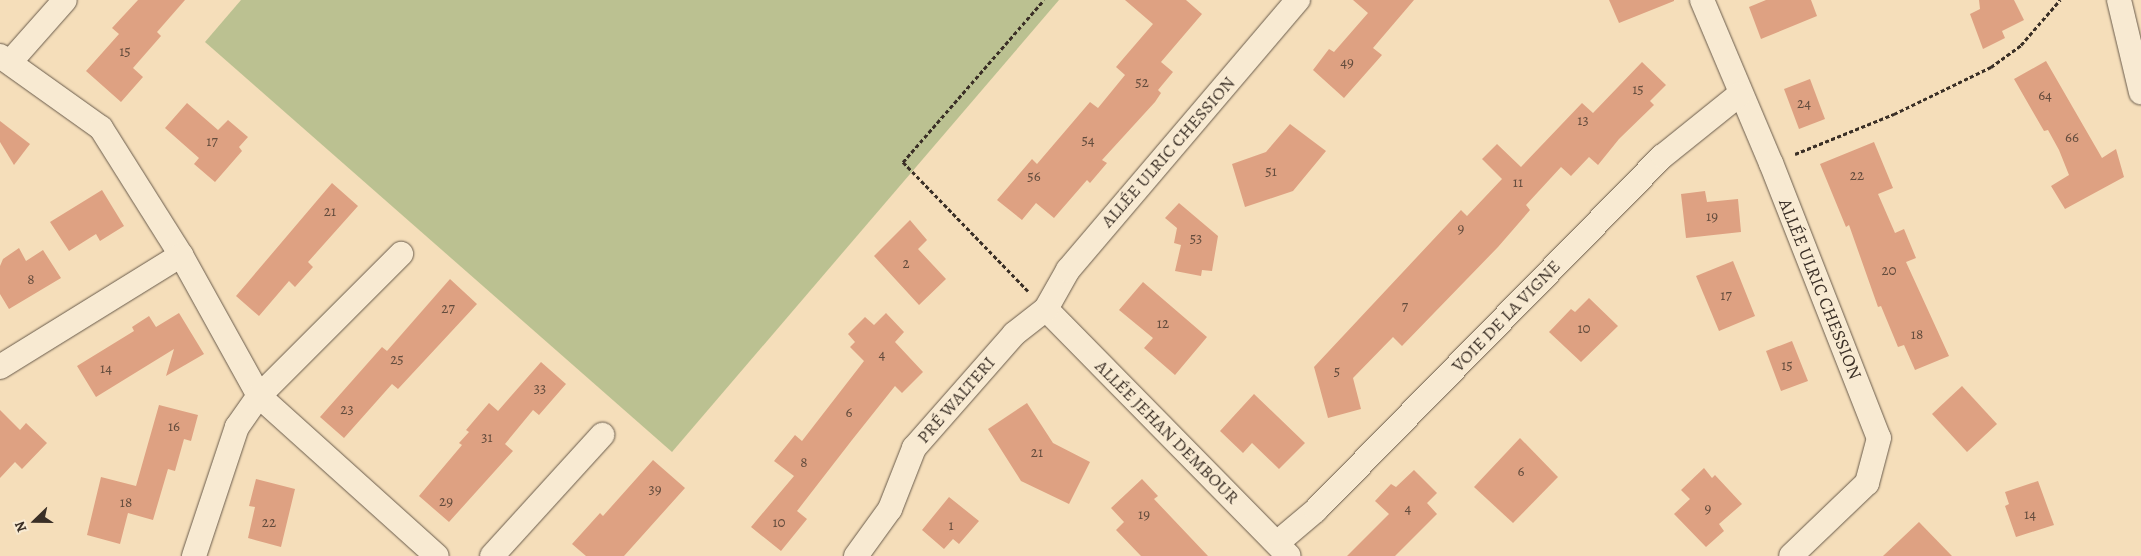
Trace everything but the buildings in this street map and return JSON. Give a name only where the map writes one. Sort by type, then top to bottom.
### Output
[{"type":"street","points":[[65,0],[5,59],[101,128],[181,255],[259,396],[437,556]]},
{"type":"street","name":"ALLÉE ULRIC CHESSION","points":[[1046,309],[1068,270],[1298,0]]},
{"type":"street","name":"ALLÉE ULRIC CHESSION","points":[[1702,0],[1771,164],[1879,438],[1867,483],[1791,556]]},
{"type":"street","points":[[2118,0],[2141,92]]},
{"type":"street","name":"VOIE DE LA VIGNE","points":[[1283,550],[1323,503],[1663,156],[1740,94]]},
{"type":"street","points":[[194,556],[237,427],[259,396],[401,254]]},
{"type":"street","points":[[0,367],[181,255]]},
{"type":"street","name":"ALLÉE JEHAN DEMBOUR","points":[[1046,309],[1283,550]]},
{"type":"street","name":"PRÉ WALTERI","points":[[856,556],[890,509],[914,448],[1014,334],[1046,309]]},
{"type":"street","points":[[492,556],[602,435]]},
{"type":"path","points":[[1044,0],[903,162],[1046,309]]},
{"type":"path","points":[[1771,164],[1894,114],[1991,67],[2021,45],[2060,0]]},
{"type":"green space","points":[[241,0],[1059,0],[672,452],[205,42]]}]
